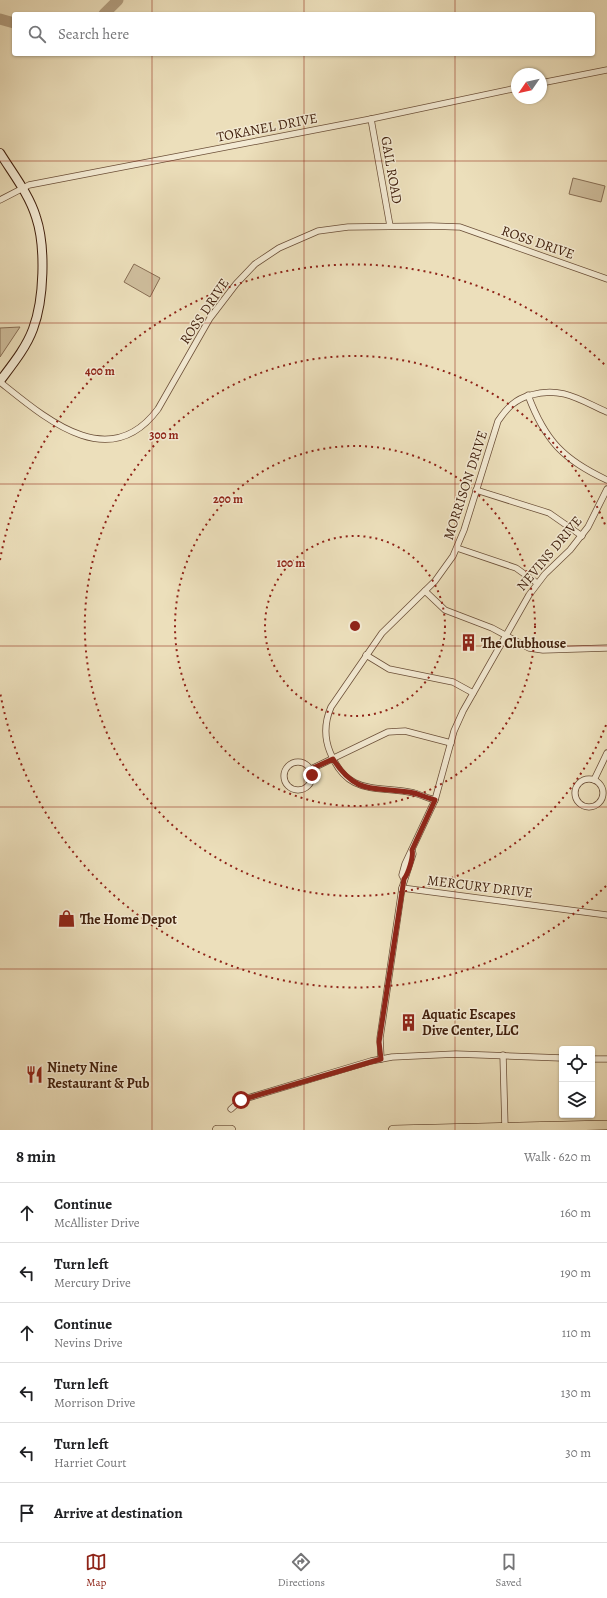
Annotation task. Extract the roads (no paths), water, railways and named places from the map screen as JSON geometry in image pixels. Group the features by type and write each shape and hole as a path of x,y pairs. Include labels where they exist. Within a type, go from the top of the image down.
{"main road":[{"path":"393,1130 505,1129 607,1125"},
{"path":"217,1130 231,1130"}],"street":[{"path":"547,82 607,70"},
{"name":"TOKANEL DRIVE","path":"0,200 22,188 44,182 371,119 511,89"},
{"name":"GAIL ROAD","path":"371,119 390,226"},
{"path":"0,153 32,205 40,230 42,252 39,301 33,329 27,342 0,381"},
{"name":"ROSS DRIVE","path":"0,381 45,417 69,431 96,439 110,440 124,437 137,431 149,421 161,403 210,318 231,290 256,264 279,248 318,231 348,227 460,227 607,279"},
{"name":"MORRISON DRIVE","path":"435,800 414,793 372,789 356,784 344,774 333,759 326,741 328,714 335,700 382,633 425,592 442,573 457,548 498,421 508,407 515,401 528,395 543,391 557,391 607,412"},
{"path":"528,395 535,413 550,439 564,455 578,466 607,480"},
{"name":"NEVINS DRIVE","path":"402,888 404,879 402,875 405,864 435,800 458,721 505,635 537,583 582,536 592,520 607,489"},
{"path":"476,490 544,511 582,536"},
{"path":"457,548 516,568 537,583"},
{"path":"425,592 445,610 505,635 517,643 535,650 607,648"},
{"path":"366,655 389,669 453,682 473,693"},
{"path":"311,769 366,741 388,732 405,730 451,743"},
{"path":"594,780 607,753"},
{"path":"302,762 311,769 312,778 306,787 295,789 286,783 285,771 293,763 302,762"},
{"path":"586,779 594,780 601,786 601,798 596,805 584,806 576,798 576,786 586,779"},
{"path":"381,1059 379,1042 402,888"},
{"name":"MERCURY DRIVE","path":"402,888 607,915"},
{"path":"231,1109 241,1100 381,1059 435,1054 559,1058"},
{"path":"503,1055 505,1129"},
{"path":"595,1059 607,1059"}],"waterway":[{"path":"106,12 118,0"},
{"path":"0,19 12,22"}],"place":[{"name":"The Clubhouse","path":"468,643"},
{"name":"The Home Depot","path":"67,919"},
{"name":"Aquatic Escapes Dive Center, LLC","path":"409,1022"},
{"name":"Ninety Nine Restaurant & Pub","path":"34,1075"}]}
